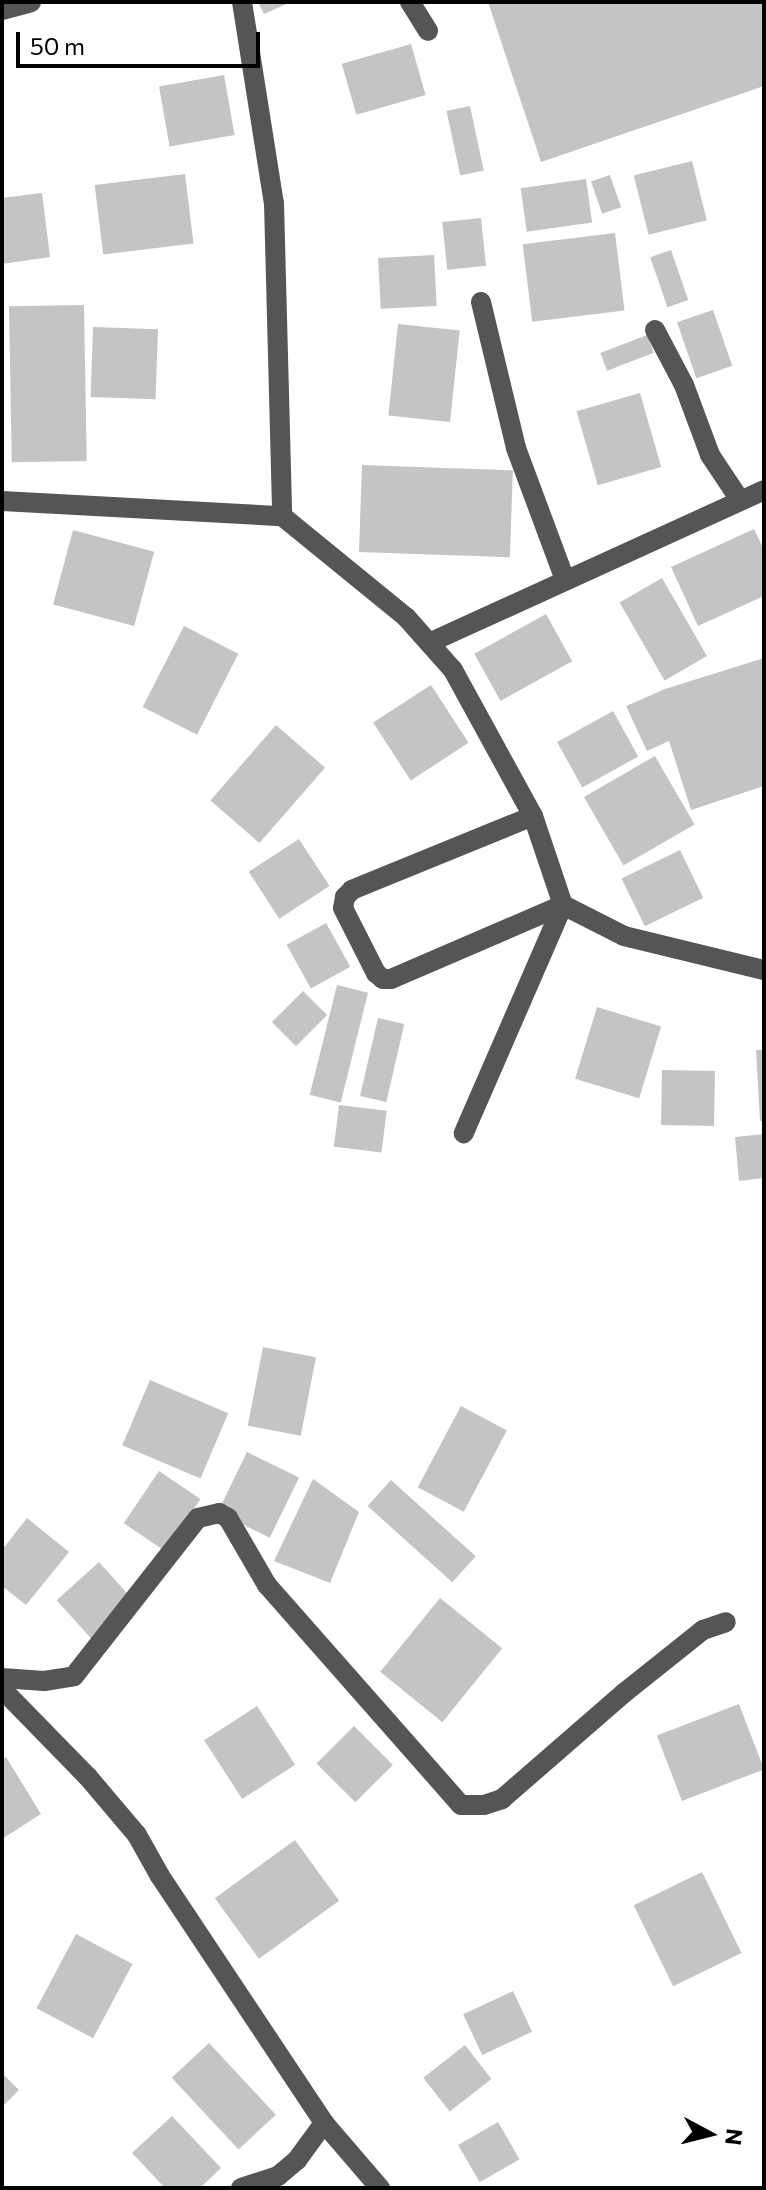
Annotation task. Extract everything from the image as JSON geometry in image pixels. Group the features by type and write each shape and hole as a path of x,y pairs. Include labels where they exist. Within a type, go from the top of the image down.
{"street":[{"path":"2,10 31,2"},
{"path":"242,2 274,203 282,516"},
{"path":"410,2 428,31"},
{"path":"481,302 516,448 565,580"},
{"path":"655,330 684,385 710,455 740,500"},
{"path":"431,642 764,490"},
{"path":"2,501 282,516 431,642 453,670 533,816 563,905 464,1133"},
{"path":"533,816 352,890 345,897 343,908 376,973 383,979 391,979 563,905"},
{"path":"563,905 624,936 764,970"},
{"path":"2,1678 44,1681 74,1676 198,1518 219,1513 228,1518 267,1585 461,1805 484,1805 502,1799 624,1693 703,1630 726,1622"},
{"path":"2,1689 88,1777 137,1835 160,1876 324,2123 380,2188"},
{"path":"241,2188 278,2176 297,2160 324,2123"}],"building":[{"path":"258,2 291,2 264,14"},
{"path":"488,2 764,2 764,86 541,162"},
{"path":"411,44 426,95 356,115 342,64"},
{"path":"224,75 235,135 170,147 159,86"},
{"path":"470,106 484,171 460,176 447,111"},
{"path":"692,161 707,220 649,235 634,176"},
{"path":"185,174 194,243 103,255 95,185"},
{"path":"610,175 621,207 602,214 591,182"},
{"path":"586,179 592,223 527,232 521,188"},
{"path":"42,193 50,257 2,264 2,198"},
{"path":"481,218 486,266 447,270 442,222"},
{"path":"615,233 625,310 532,322 523,244"},
{"path":"671,250 688,300 667,307 650,257"},
{"path":"434,255 437,306 381,309 378,258"},
{"path":"84,305 87,461 12,462 9,306"},
{"path":"713,310 732,366 696,378 677,322"},
{"path":"398,324 460,330 450,422 388,415"},
{"path":"93,327 158,329 156,399 91,397"},
{"path":"647,335 654,353 607,371 600,353"},
{"path":"640,393 661,467 598,485 577,411"},
{"path":"362,465 513,470 510,557 359,552"},
{"path":"754,529 764,550 764,596 698,626 671,567"},
{"path":"73,530 154,552 134,626 53,604"},
{"path":"662,578 707,656 665,680 620,602"},
{"path":"546,614 572,661 500,701 474,654"},
{"path":"184,626 238,654 197,735 143,707"},
{"path":"764,658 764,786 691,810 669,741 647,751 626,706 665,689"},
{"path":"431,685 469,743 411,780 373,723"},
{"path":"613,711 638,756 582,788 557,742"},
{"path":"276,725 325,768 259,843 210,800"},
{"path":"655,756 694,824 623,865 584,797"},
{"path":"299,839 329,886 279,919 249,872"},
{"path":"680,850 703,898 645,926 622,878"},
{"path":"326,923 350,967 311,989 287,945"},
{"path":"337,985 368,993 341,1102 310,1095"},
{"path":"303,991 327,1015 296,1046 272,1022"},
{"path":"597,1007 661,1027 639,1098 575,1079"},
{"path":"378,1018 404,1024 386,1102 360,1096"},
{"path":"756,1050 764,1050 764,1121 760,1121"},
{"path":"662,1070 715,1071 714,1126 661,1125"},
{"path":"339,1105 387,1111 382,1153 334,1147"},
{"path":"764,1134 764,1178 739,1181 735,1137"},
{"path":"263,1347 316,1357 301,1436 248,1426"},
{"path":"150,1380 228,1413 201,1479 122,1445"},
{"path":"461,1406 507,1430 464,1512 418,1487"},
{"path":"247,1452 299,1477 270,1538 218,1512"},
{"path":"159,1471 200,1499 165,1551 124,1523"},
{"path":"313,1479 359,1512 330,1583 274,1561"},
{"path":"391,1480 476,1556 452,1582 368,1506"},
{"path":"27,1518 69,1552 26,1605 2,1586 2,1550"},
{"path":"99,1562 135,1602 93,1640 57,1600"},
{"path":"440,1598 502,1648 442,1722 380,1672"},
{"path":"739,1704 764,1769 682,1801 657,1736"},
{"path":"257,1706 295,1765 242,1799 204,1740"},
{"path":"354,1726 393,1765 355,1802 317,1763"},
{"path":"6,1757 41,1814 2,1839 2,1759"},
{"path":"295,1840 339,1901 259,1959 215,1898"},
{"path":"702,1872 741,1953 673,1986 634,1905"},
{"path":"76,1934 133,1964 93,2038 37,2008"},
{"path":"513,1991 532,2032 482,2055 463,2014"},
{"path":"209,2043 276,2115 239,2149 172,2078"},
{"path":"465,2045 491,2079 450,2112 423,2078"},
{"path":"2,2073 19,2090 2,2107"},
{"path":"172,2116 221,2168 200,2188 165,2188 132,2153"},
{"path":"498,2122 519,2159 480,2182 458,2145"}]}
